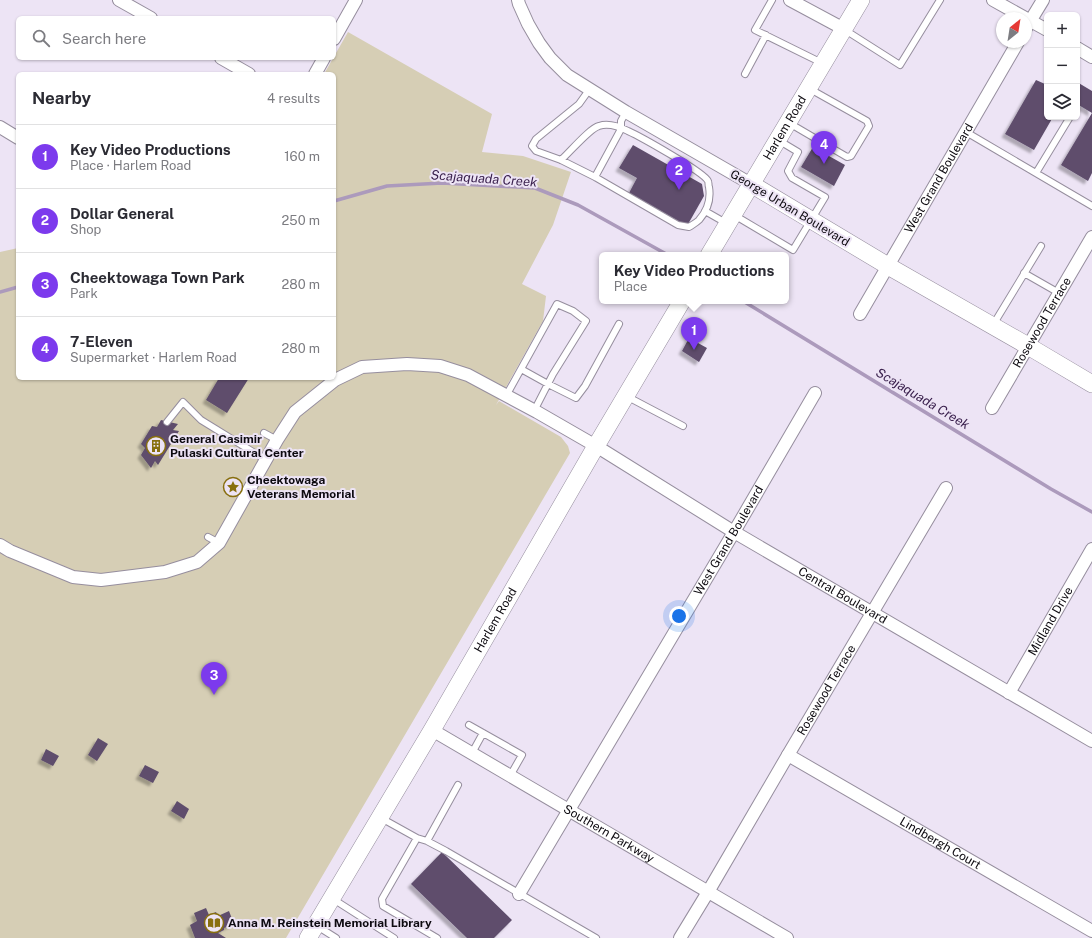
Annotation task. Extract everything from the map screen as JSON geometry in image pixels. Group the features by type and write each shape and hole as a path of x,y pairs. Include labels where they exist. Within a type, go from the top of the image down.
{"main road":[{"name":"Harlem Road","path":"711,252 861,0"},
{"name":"George Urban Boulevard","path":"751,184 888,266 1092,384"},
{"name":"Harlem Road","path":"312,932 432,730 596,446 680,304"}],"street":[{"path":"119,0 147,16"},
{"path":"336,36 356,0"},
{"name":"George Urban Boulevard","path":"518,0 528,24 539,43 550,58 567,75 626,112 751,184"},
{"path":"790,0 844,29"},
{"path":"993,0 1010,12"},
{"path":"1032,18 1043,0"},
{"path":"1032,25 1044,29"},
{"name":"West Grand Boulevard","path":"860,314 1015,48"},
{"path":"1080,50 1092,57"},
{"path":"224,60 246,72"},
{"path":"315,72 323,60"},
{"path":"0,127 16,137"},
{"name":"Rosewood Terrace","path":"992,408 1092,237"},
{"name":"Central Boulevard","path":"336,378 362,367 407,364 440,366 468,375 596,446 734,532 1092,741"},
{"name":"Central Boulevard","path":"6,551 72,580 165,572 197,562 219,543 277,440 295,412 333,380"},
{"name":"West Grand Boulevard","path":"519,894 815,393"},
{"name":"Rosewood Terrace","path":"680,938 946,488"},
{"name":"Midland Drive","path":"1008,693 1092,549"},
{"name":"Southern Parkway","path":"432,730 787,938"},
{"name":"Lindbergh Court","path":"788,755 1092,931"}],"lane":[{"path":"772,0 755,30 823,64"},
{"path":"844,29 900,65 940,0"},
{"path":"745,74 766,35"},
{"path":"788,122 847,157 851,156 869,126 867,121 809,88"},
{"path":"561,160 588,133 597,126 606,124 628,131 697,171 708,180 710,193 708,206 698,221 689,227 678,225 594,177 561,160 536,151 532,146 536,139 579,104 589,90"},
{"path":"594,177 620,129 621,121 626,112"},
{"path":"1036,173 1068,120"},
{"path":"966,132 1092,206"},
{"path":"705,211 730,219 793,250 825,197 792,178 788,171 798,152 777,140"},
{"path":"993,326 1041,246"},
{"path":"1024,273 1059,293"},
{"path":"506,396 557,304 573,311 586,321 548,384 534,411"},
{"path":"521,370 576,398 585,386 619,324"},
{"path":"626,396 683,426"},
{"path":"167,422 183,402 201,420 266,460"},
{"path":"264,433 277,440"},
{"path":"208,536 219,543"},
{"path":"469,725 522,756 510,776"},
{"path":"472,753 483,733"},
{"path":"427,841 458,785"},
{"path":"380,817 416,838 427,841 446,851 596,938"},
{"path":"416,838 382,899 383,906 437,938"},
{"path":"331,898 394,938"},
{"path":"312,932 336,938"}],"shaded area":[{"path":"348,32 492,114 482,152 523,156 571,172 553,225 522,284 546,296 543,321 496,405 499,401 561,437 568,446 570,453 286,938 0,938 0,252 16,248 16,380 336,380 336,72 325,72 332,60 336,60 336,53"}],"building":[{"path":"1036,80 1044,84 1044,120 1051,120 1034,150 1005,134"},
{"path":"1080,84 1092,91 1092,113 1080,106"},
{"path":"1092,113 1092,173 1088,181 1061,165"},
{"path":"633,145 702,184 704,196 687,226 629,193 637,178 619,168"},
{"path":"813,147 845,165 834,186 801,167"},
{"path":"689,338 707,348 699,362 682,351"},
{"path":"218,380 248,380 227,413 206,400"},
{"name":"General Casimir Pulaski Cultural Center","path":"161,420 178,424 173,430 179,431 158,465 155,461 151,468 141,455 145,448 141,444 152,426 157,427"},
{"path":"98,738 108,744 97,761 88,755"},
{"path":"46,749 59,756 53,766 41,760"},
{"path":"145,765 159,772 153,783 139,776"},
{"path":"177,801 189,809 184,819 171,811"},
{"path":"442,852 512,920 494,938 467,938 411,884"},
{"name":"Anna M. Reinstein Memorial Library","path":"206,908 209,915 216,912 218,916 229,911 234,924 224,928 224,930 218,933 226,938 195,938 190,925 197,921 194,913"}],"waterway":[{"name":"Scajaquada Creek","path":"336,200 387,186 442,183 535,188 578,205 663,252"},
{"name":"Scajaquada Creek","path":"0,292 16,288"},
{"name":"Scajaquada Creek","path":"748,304 1051,489 1092,512"}],"place":[{"name":"7-Eleven","path":"824,164"},
{"name":"Dollar General","path":"679,190"},
{"name":"Key Video Productions","path":"694,350"},
{"name":"General Casimir Pulaski Cultural Center","path":"156,446"},
{"name":"Cheektowaga Veterans Memorial","path":"233,487"},
{"name":"Cheektowaga Town Park","path":"214,695"},
{"name":"Anna M. Reinstein Memorial Library","path":"214,923"}]}
